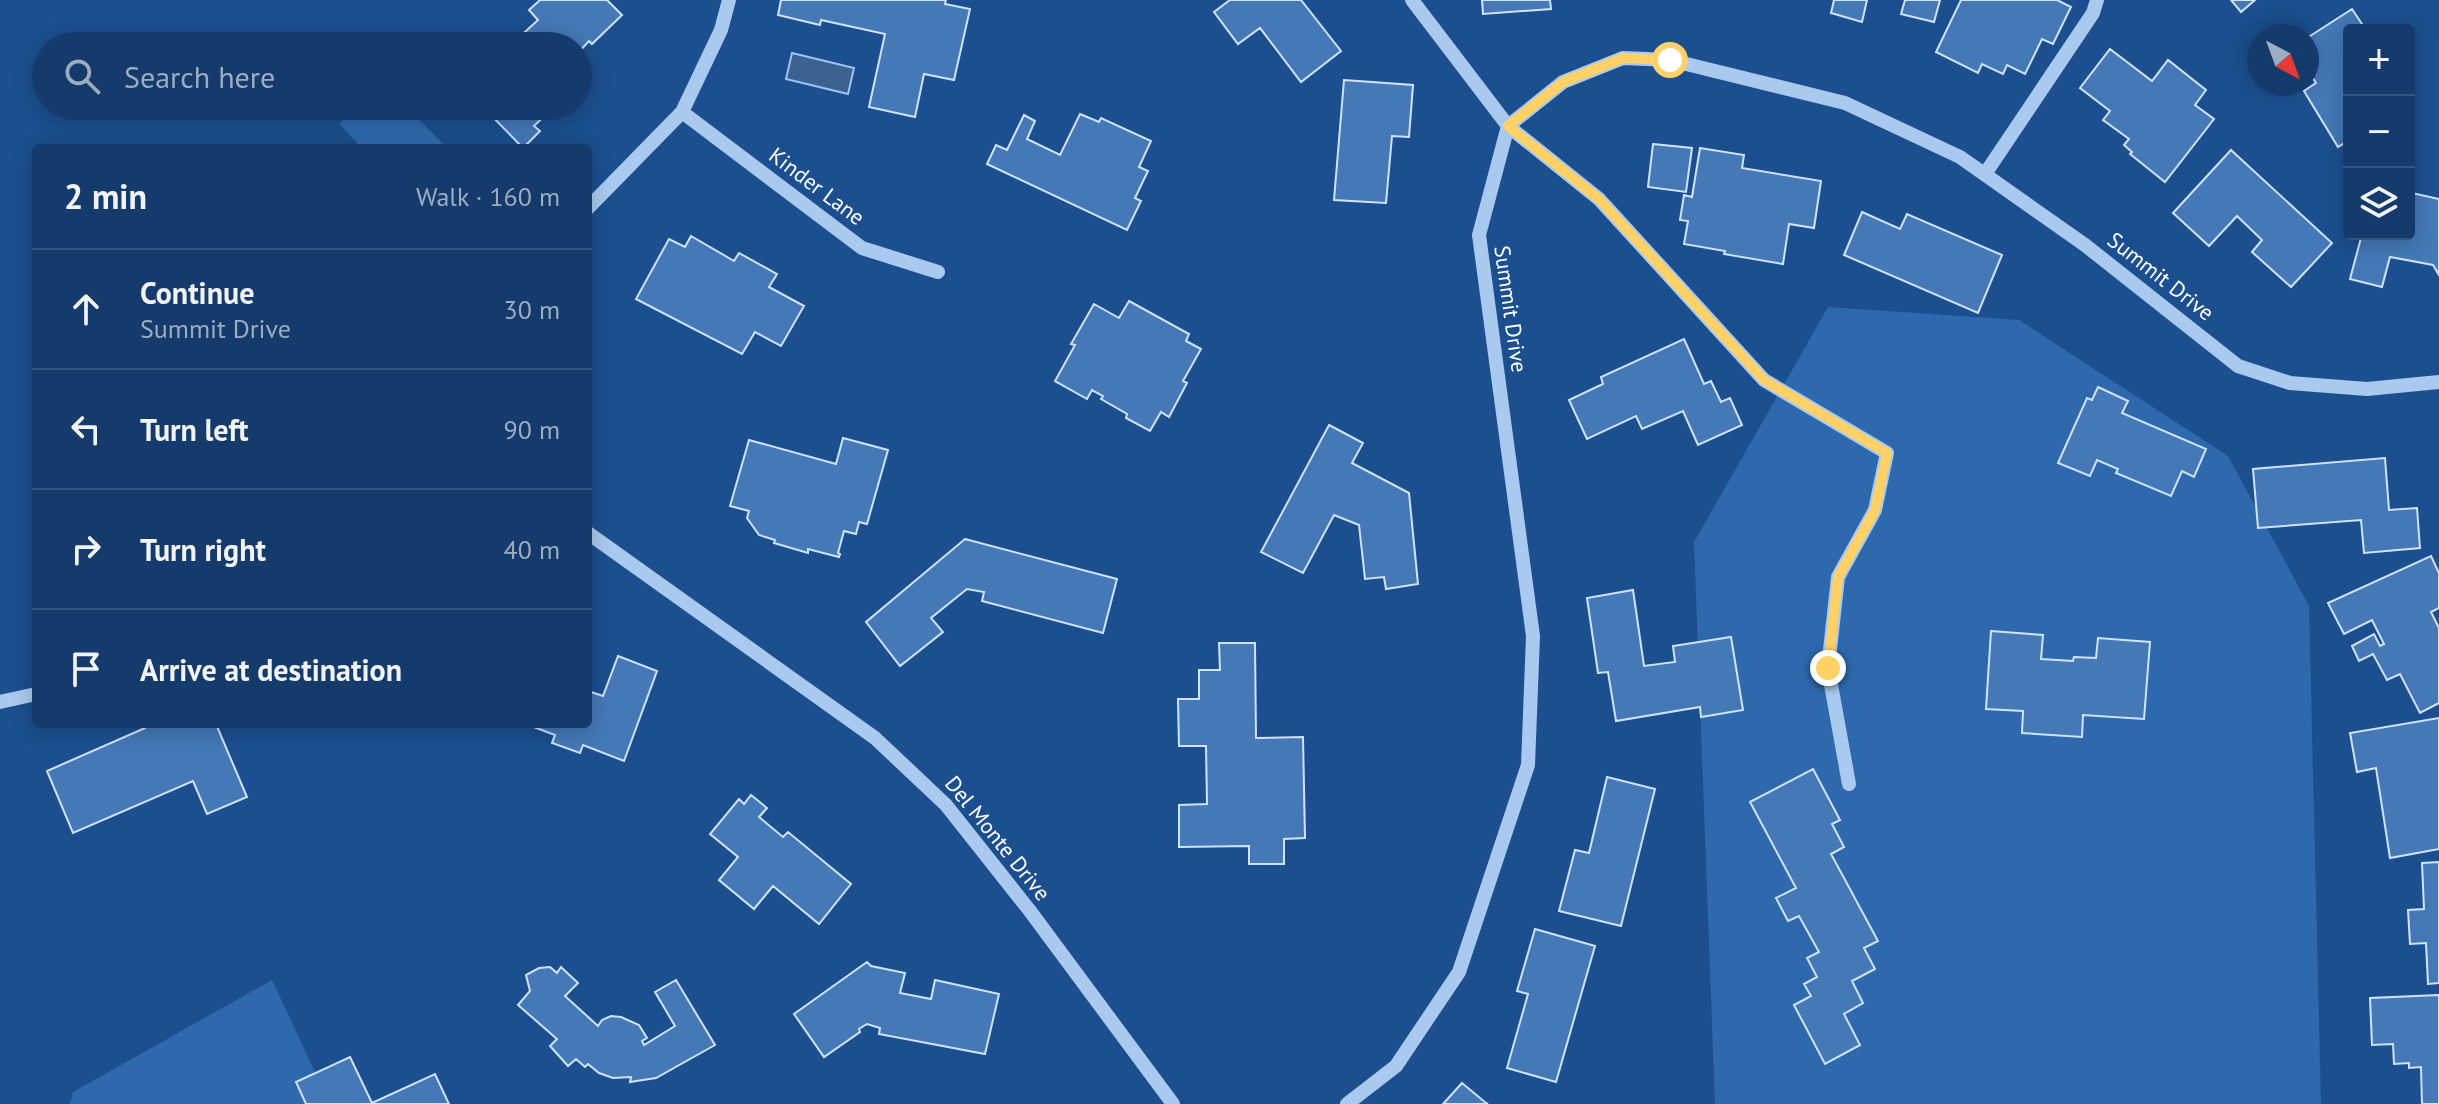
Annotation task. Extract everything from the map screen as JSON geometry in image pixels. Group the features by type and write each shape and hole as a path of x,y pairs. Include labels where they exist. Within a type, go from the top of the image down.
{"street":[{"path":"592,204 682,112 721,30 729,0"},
{"path":"1412,0 1508,126 1599,199 1764,380 1887,453 1875,510 1838,577 1828,668 1849,784"},
{"path":"1985,174 2093,13 2097,0"},
{"name":"Summit Drive","path":"1347,1104 1396,1066 1459,972 1528,765 1533,636 1479,235 1508,126 1563,82 1623,58 1670,60 1845,103 1960,157 2085,245 2238,366 2290,383 2367,389 2439,383"},
{"name":"Kinder Lane","path":"682,112 862,248 938,272"},
{"name":"Del Monte Drive","path":"592,536 875,738 946,805 1030,911 1173,1104"},
{"path":"0,702 32,695"}],"shaded area":[{"path":"792,53 854,68 848,94 786,79"},
{"path":"343,120 420,120 443,144 358,144 339,124"},
{"path":"1828,307 2019,320 2228,456 2309,606 2321,1104 1715,1104 1694,542"},
{"path":"272,980 330,1104 70,1104 73,1092"}],"building":[{"path":"540,0 607,0 622,15 592,44 592,32 525,32 538,20 529,10"},
{"path":"781,0 946,0 945,4 970,9 954,80 924,74 915,117 869,107 885,34 821,20 820,25 778,15"},
{"path":"1230,0 1301,0 1341,51 1301,82 1260,28 1238,44 1214,12"},
{"path":"1482,0 1550,0 1551,9 1483,14"},
{"path":"1834,0 1867,0 1862,22 1831,13"},
{"path":"1905,0 1940,0 1934,22 1901,14"},
{"path":"1961,0 2057,0 2071,7 2053,44 2042,39 2025,74 2007,65 2003,74 1982,64 1978,73 1936,52"},
{"path":"2231,0 2255,0 2241,12"},
{"path":"2352,9 2362,24 2343,24 2343,144 2338,147 2307,96 2319,96 2319,30"},
{"path":"2110,49 2152,81 2168,60 2206,90 2195,105 2214,119 2165,182 2130,154 2132,152 2124,145 2129,139 2103,120 2110,111 2080,88"},
{"path":"1344,80 1413,85 1409,137 1392,136 1386,203 1334,200"},
{"path":"1080,114 1099,122 1101,118 1151,141 1139,167 1148,171 1135,198 1141,201 1127,230 987,164 996,145 1007,150 1024,115 1035,121 1027,139 1060,155"},
{"path":"496,120 540,120 534,126 540,131 527,144 519,144"},
{"path":"1653,144 1692,148 1686,192 1648,187"},
{"path":"1700,148 1744,155 1742,168 1821,181 1814,228 1789,224 1783,264 1684,244 1688,221 1680,220 1684,195 1692,197"},
{"path":"2231,150 2332,243 2291,287 2252,252 2262,240 2237,216 2209,246 2173,213"},
{"path":"2415,194 2439,199 2439,275 2433,265 2390,257 2382,287 2350,279 2360,240 2415,240"},
{"path":"1862,212 1900,229 1907,214 2002,255 1978,313 1844,255"},
{"path":"691,236 734,261 739,253 777,274 769,287 804,306 781,346 755,332 742,354 636,299 669,239 685,247"},
{"path":"1129,301 1189,334 1186,341 1201,349 1183,381 1187,383 1169,417 1161,412 1150,431 1126,418 1127,414 1092,390 1087,399 1055,381 1075,345 1071,344 1094,304 1119,318"},
{"path":"1684,339 1704,384 1711,381 1721,402 1730,398 1742,425 1698,445 1683,411 1642,429 1636,416 1587,439 1569,400 1603,384 1601,377"},
{"path":"2098,387 2128,401 2122,413 2206,449 2194,477 2182,471 2171,496 2116,473 2118,469 2097,460 2090,476 2058,463 2087,398 2092,400"},
{"path":"1329,425 1363,443 1352,463 1409,493 1418,584 1386,589 1384,577 1365,579 1359,525 1334,515 1303,573 1261,552"},
{"path":"843,438 888,450 867,524 859,522 856,534 844,531 839,557 808,549 808,553 774,543 775,540 759,535 747,518 749,511 730,506 749,440 836,464"},
{"path":"2385,458 2389,510 2417,508 2420,548 2364,553 2361,520 2258,528 2253,469"},
{"path":"965,539 1117,579 1103,633 982,601 984,592 967,589 931,618 943,632 900,666 866,622"},
{"path":"2431,556 2439,573 2439,608 2431,612 2439,628 2439,703 2420,713 2400,674 2387,680 2373,654 2359,661 2352,646 2374,634 2380,646 2384,644 2372,620 2344,634 2328,603"},
{"path":"1633,590 1644,666 1675,662 1673,646 1731,637 1743,710 1701,717 1700,707 1616,721 1608,672 1598,673 1587,598"},
{"path":"1991,631 2043,635 2041,659 2073,661 2074,657 2096,658 2098,638 2150,642 2144,719 2083,715 2082,737 2022,733 2023,711 1986,709"},
{"path":"1219,643 1255,643 1256,738 1303,737 1305,838 1284,839 1284,864 1249,864 1249,846 1179,847 1179,805 1207,804 1206,746 1179,746 1178,699 1199,699 1199,670 1220,670"},
{"path":"618,656 657,671 624,761 583,745 580,753 552,743 555,735 537,728 592,728 592,692 603,696"},
{"path":"2439,718 2439,849 2390,858 2376,768 2357,772 2350,733"},
{"path":"145,728 218,728 247,797 207,814 193,781 73,833 47,771"},
{"path":"1813,769 1840,820 1832,824 1844,847 1831,854 1878,941 1864,948 1875,969 1852,981 1863,1003 1844,1014 1860,1045 1825,1064 1794,1005 1811,996 1804,984 1817,977 1807,958 1819,952 1799,916 1788,921 1776,898 1796,888 1750,802"},
{"path":"1607,777 1655,789 1621,926 1559,911 1575,850 1589,853"},
{"path":"751,795 767,808 759,817 783,837 788,832 851,884 819,924 773,886 754,909 719,880 738,857 710,834 739,799 744,804"},
{"path":"2439,862 2439,983 2428,984 2426,943 2410,944 2408,910 2424,909 2422,863"},
{"path":"1535,929 1595,946 1556,1082 1507,1068 1528,994 1517,991"},
{"path":"867,962 871,966 905,973 900,993 931,999 935,980 999,994 985,1054 879,1034 880,1028 867,1024 824,1057 794,1014"},
{"path":"550,967 557,973 561,967 578,983 565,996 598,1026 611,1016 621,1017 639,1025 647,1038 642,1041 644,1045 675,1026 655,992 676,980 715,1045 656,1078 630,1082 631,1077 613,1078 599,1073 588,1064 585,1067 576,1059 568,1066 550,1046 557,1039 518,1005 530,991 526,975 539,968"},
{"path":"2439,995 2439,1104 2422,1104 2421,1067 2409,1068 2409,1063 2394,1064 2393,1044 2372,1045 2370,998"},
{"path":"350,1057 372,1103 435,1074 449,1104 306,1104 296,1082"},
{"path":"1462,1083 1486,1103 1488,1104 1443,1104"}],"route":[{"path":"1670,60 1623,58 1563,82 1508,126 1599,199 1764,380 1887,453 1875,510 1838,577 1828,668"}]}
